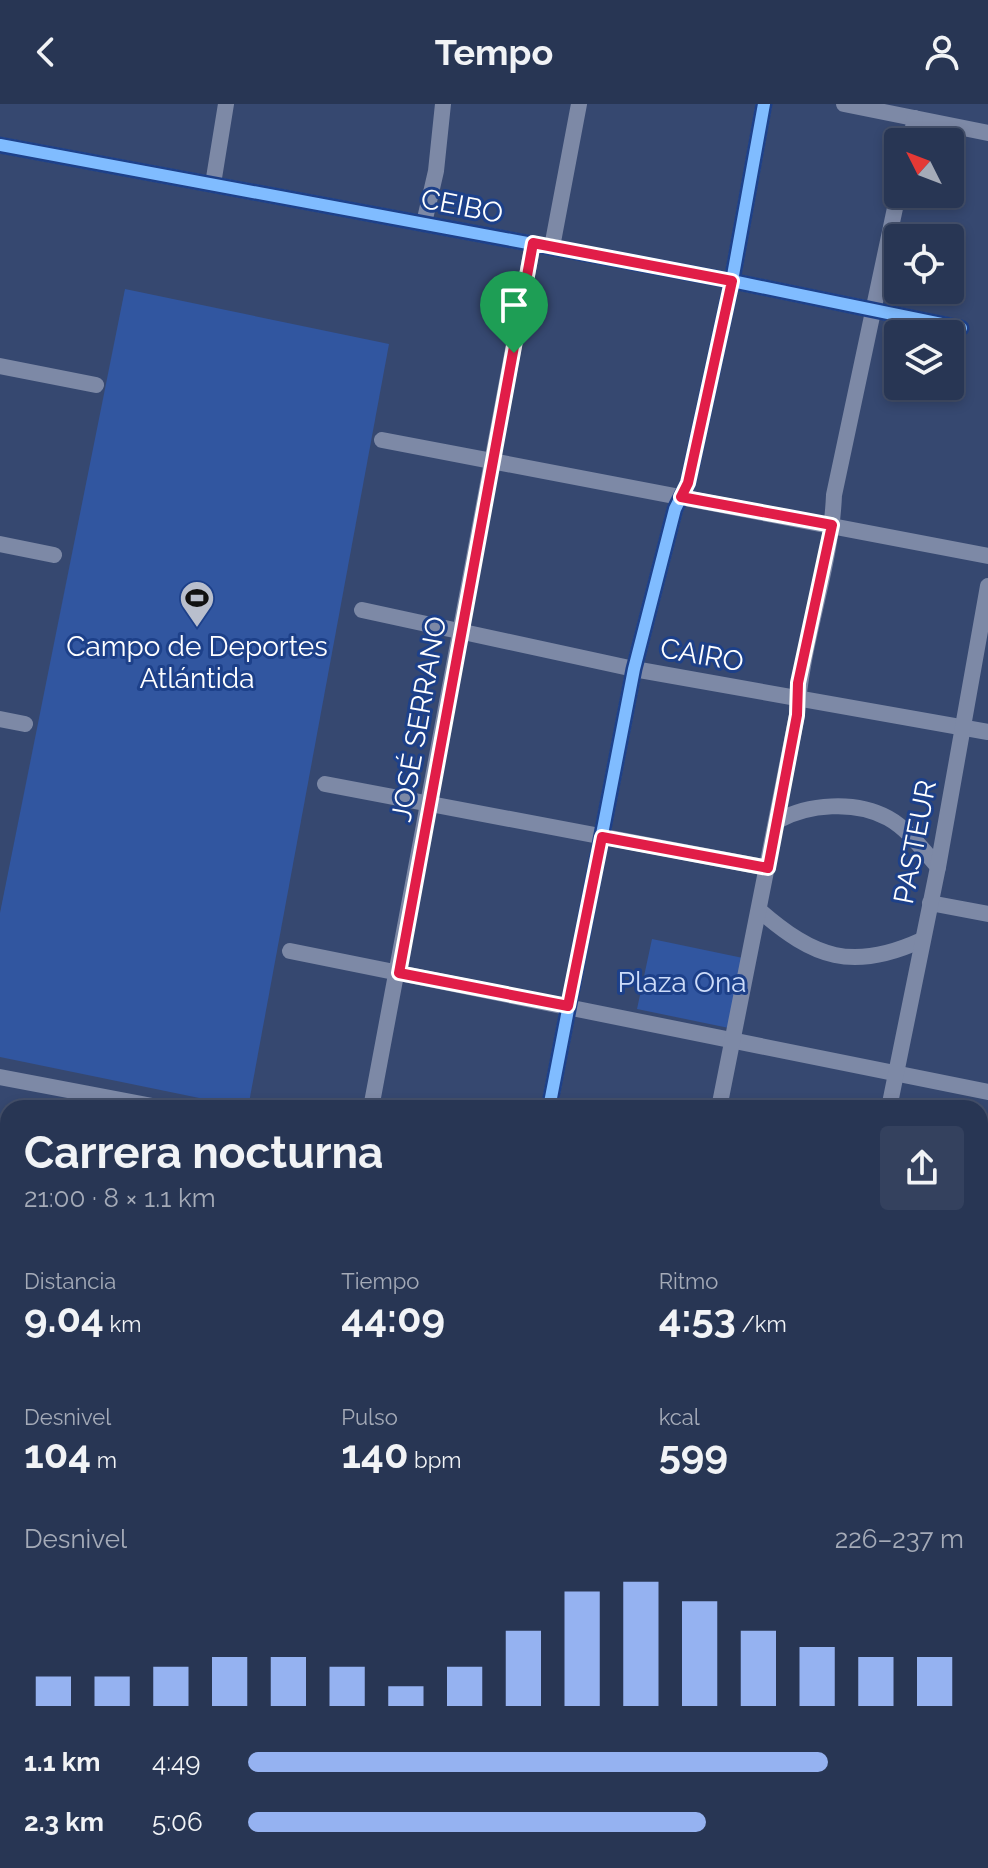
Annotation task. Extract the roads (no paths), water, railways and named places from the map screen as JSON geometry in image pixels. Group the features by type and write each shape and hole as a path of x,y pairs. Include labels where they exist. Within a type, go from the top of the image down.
{"street":[{"path":"213,184 226,104"},
{"path":"424,223 436,171 443,104"},
{"path":"552,247 579,104"},
{"path":"550,1100 634,669 675,509 688,483 732,281 764,104"},
{"path":"844,104 988,133"},
{"path":"918,128 935,104"},
{"name":"CEIBO","path":"0,145 533,243 922,320"},
{"path":"721,1100 777,821 832,525 834,495 895,208"},
{"name":"JOSÉ SERRANO","path":"373,1100 399,973 533,243"},
{"path":"0,366 96,385"},
{"path":"382,440 988,556"},
{"path":"0,544 54,555"},
{"name":"PASTEUR","path":"891,1100 938,867 988,586"},
{"name":"CAIRO","path":"362,610 634,669 988,732"},
{"path":"0,719 25,724"},
{"path":"325,784 768,868"},
{"path":"777,821 798,810 817,807 839,807 885,816 907,833 938,867"},
{"path":"930,903 988,914"},
{"path":"759,910 806,948 830,955 875,956 922,940"},
{"path":"290,951 988,1092"},
{"path":"0,1077 83,1100"}],"place":[{"name":"Campo de Deportes Atlántida","path":"197,629"}],"park label":[{"name":"Plaza Ona","path":"682,982"}]}
